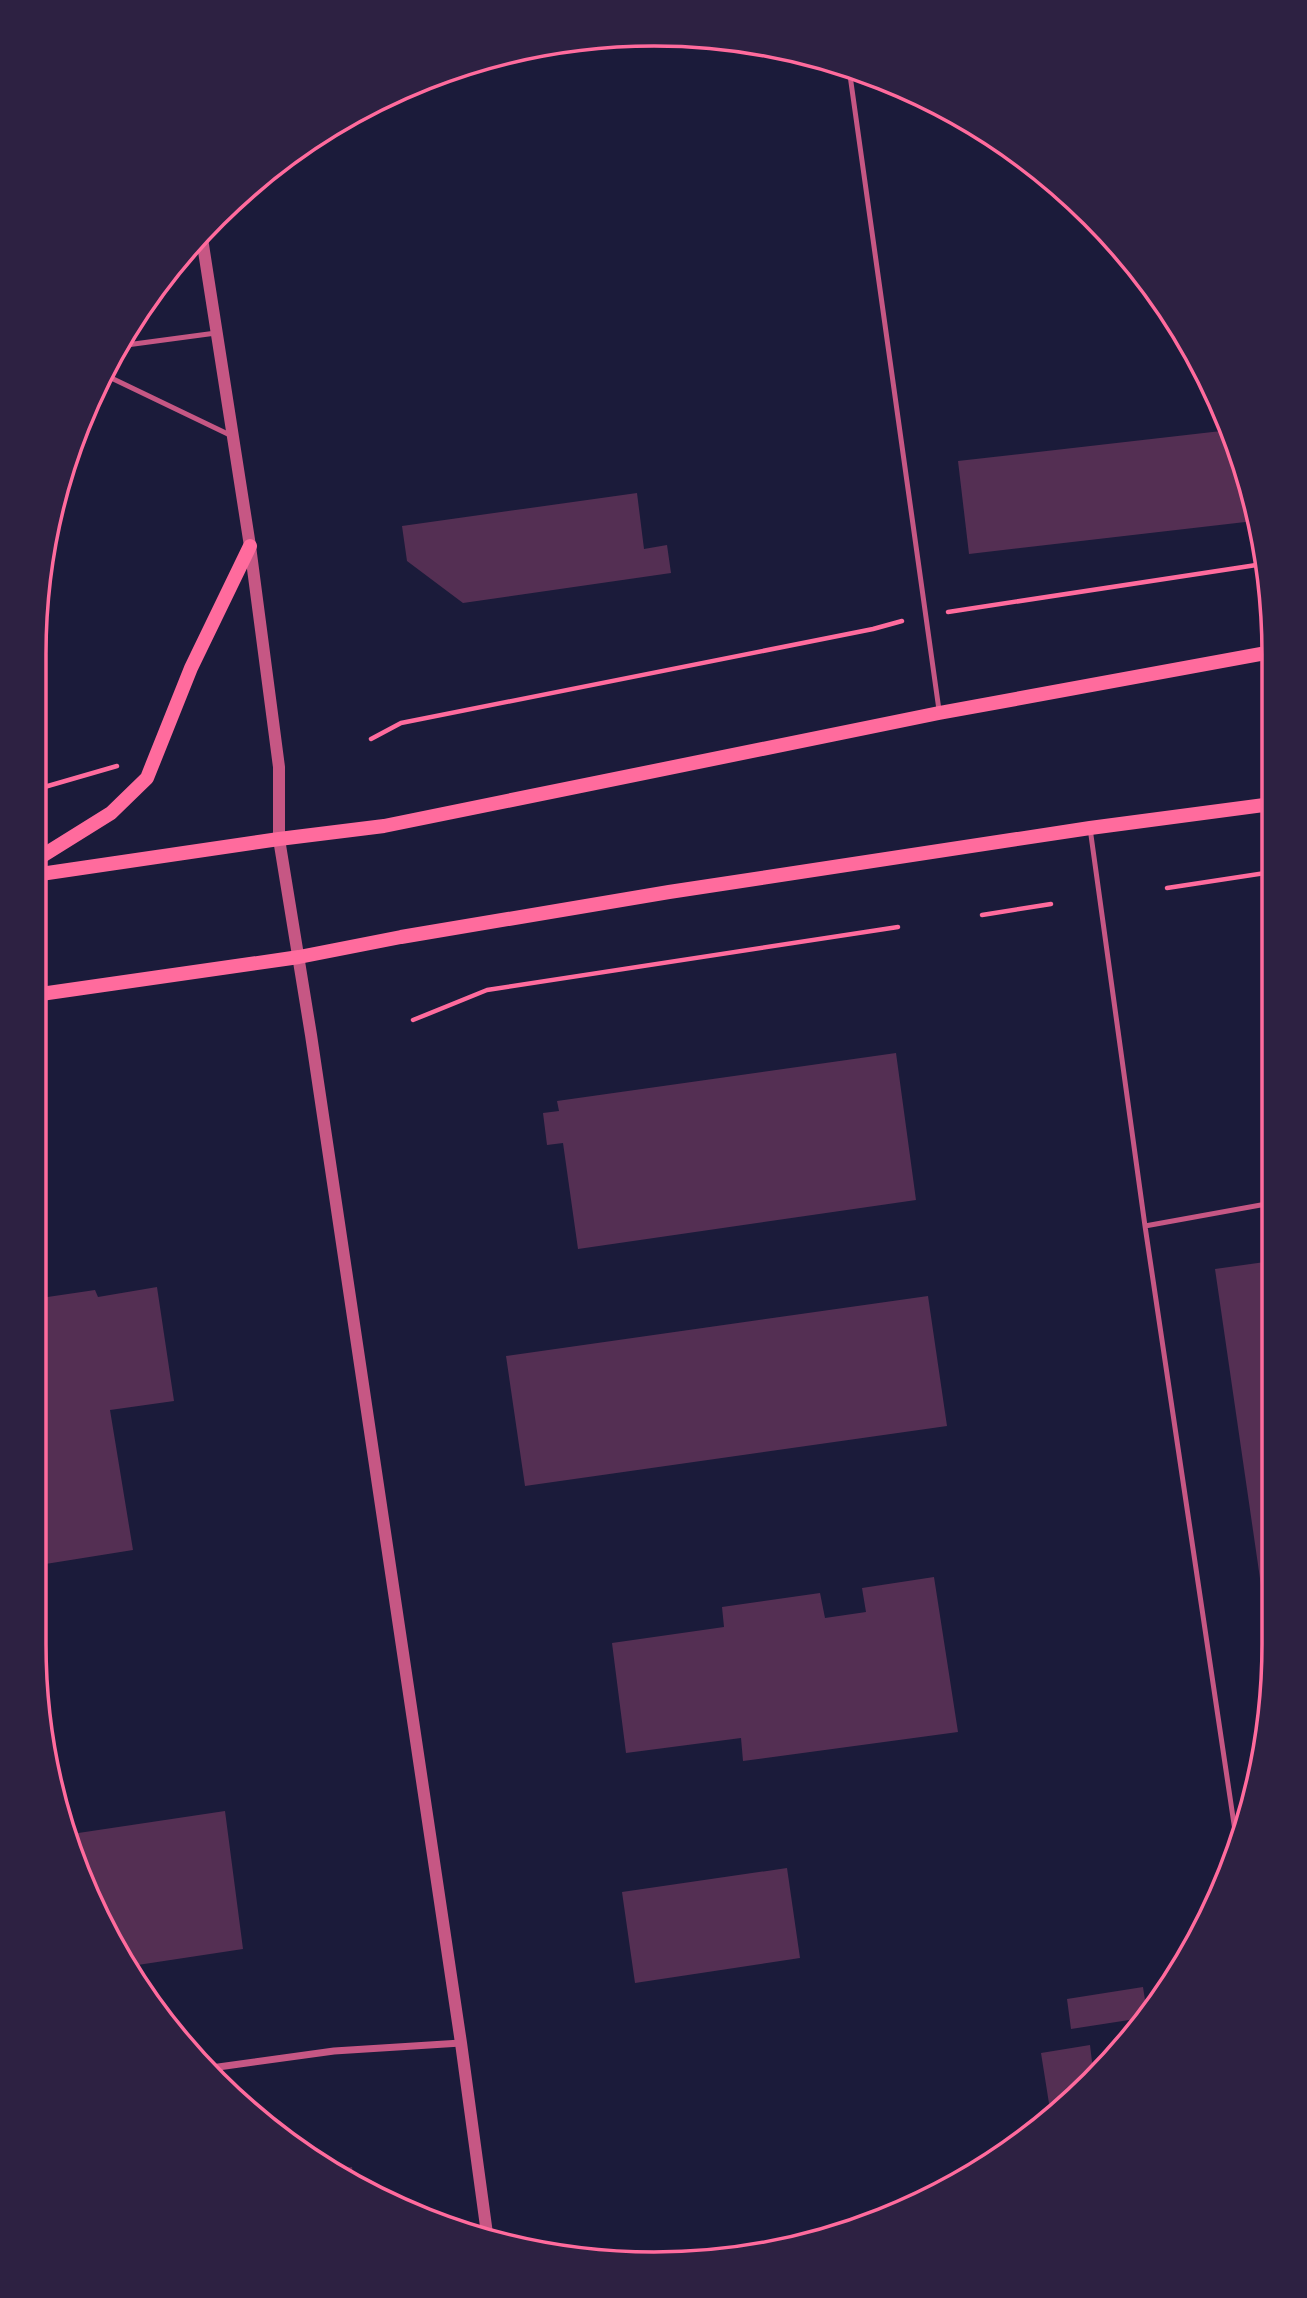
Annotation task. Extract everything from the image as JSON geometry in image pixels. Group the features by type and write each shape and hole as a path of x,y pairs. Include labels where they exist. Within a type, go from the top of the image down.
{"main road":[{"path":"46,854 111,813 147,778 191,667 250,545"},
{"path":"46,873 384,825 939,713 1262,654"},
{"path":"46,993 299,957 668,892 1090,828 1262,805"}],"street":[{"path":"203,246 250,545 279,767 279,839 299,957 486,2229"},
{"path":"217,2067 334,2051 461,2043"}],"lane":[{"path":"850,79 939,713"},
{"path":"130,345 216,334"},
{"path":"112,378 233,436"},
{"path":"1090,828 1145,1226 1234,1824"},
{"path":"1145,1226 1262,1205"}],"path":[{"path":"371,739 401,723 873,629 926,615 1255,565"},
{"path":"46,786 118,765"},
{"path":"1167,888 1262,874"},
{"path":"982,915 1051,904"},
{"path":"413,1020 486,990 898,927"}],"building":[{"path":"1219,431 1247,522 969,554 958,461"},
{"path":"637,493 644,549 667,545 671,573 463,603 407,561 402,526"},
{"path":"896,1053 916,1200 578,1249 563,1143 547,1145 543,1113 559,1111 557,1101"},
{"path":"1262,1262 1262,1592 1215,1269"},
{"path":"157,1287 174,1401 110,1410 133,1550 46,1564 46,1297 95,1290 98,1297"},
{"path":"928,1296 947,1426 525,1486 506,1356"},
{"path":"934,1577 958,1732 743,1761 741,1738 626,1753 612,1643 724,1627 722,1607 820,1593 825,1618 866,1612 862,1588"},
{"path":"225,1811 243,1949 138,1965 108,1913 76,1833"},
{"path":"787,1868 800,1958 635,1983 622,1892"},
{"path":"1143,1987 1145,2002 1132,2020 1071,2029 1067,1999"},
{"path":"1090,2045 1092,2064 1049,2106 1041,2053"}]}
